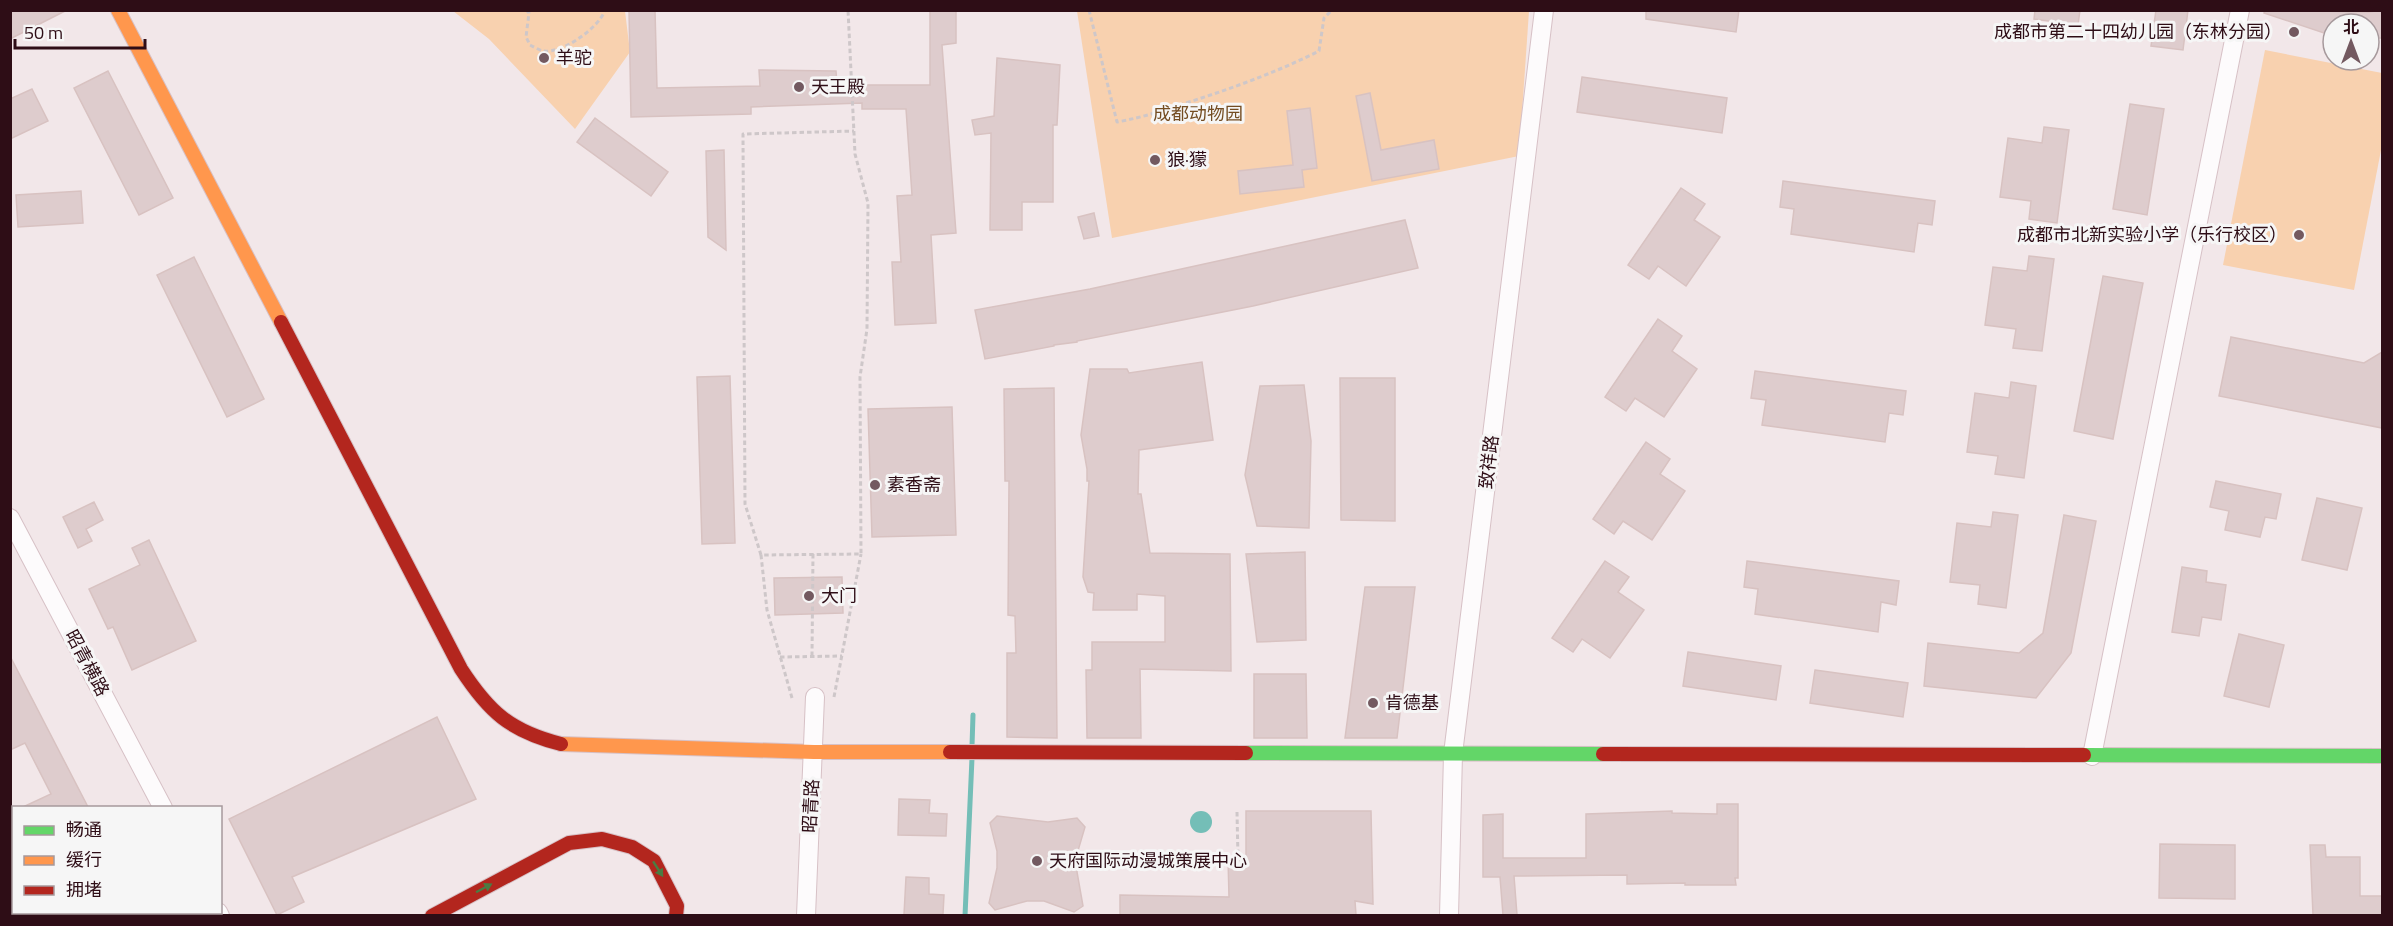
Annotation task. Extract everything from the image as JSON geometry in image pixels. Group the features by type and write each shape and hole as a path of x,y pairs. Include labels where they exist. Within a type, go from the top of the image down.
{"main road":[{"path":"118,10 461,669 480,700 503,722 533,737 566,745 991,754 2382,756"},
{"path":"432,915 569,843 602,839 632,847 654,861 677,906 676,915"}],"street":[{"name":"致祥路","path":"1449,915 1453,754 1544,10"},
{"path":"2092,756 2240,10"},
{"name":"昭青横路","path":"10,518 162,806"},
{"name":"昭青路","path":"806,915 815,697"}],"path":[{"path":"526,10 529,13 526,37 530,45 544,51 558,49 587,33 605,10"},
{"path":"834,697 861,554 860,377 867,329 868,203 855,154 849,10"},
{"path":"1089,10 1117,122 1152,116 1217,94 1281,70 1319,51 1324,18 1332,10"},
{"path":"792,698 767,610 761,555 745,504 743,134 854,131"},
{"path":"812,656 813,554"},
{"path":"761,555 861,554"},
{"path":"780,657 842,656"},
{"path":"1237,812 1238,858"}],"green space":[{"path":"453,11 625,11 630,52 575,129 489,39"},
{"name":"成都动物园","path":"1077,11 1529,11 1519,156 1112,238"},
{"path":"2265,50 2321,61 2321,72 2382,73 2382,145 2354,290 2223,265"}],"water":[{"path":"1197,811 1205,811 1212,818 1212,826 1205,833 1197,833 1190,826 1190,818"}],"building":[{"path":"10,10 67,10 10,39"},
{"path":"629,10 655,10 657,88 760,86 759,70 836,71 837,85 930,85 930,10 956,10 956,43 942,45 956,233 931,235 936,323 895,325 892,262 901,262 897,196 912,195 906,109 862,109 862,103 751,107 751,114 631,117"},
{"path":"1646,10 1739,10 1736,32 1646,19"},
{"path":"2035,10 2080,10 2078,25 2034,19"},
{"path":"2156,10 2188,10 2183,50 2151,46"},
{"path":"2265,10 2369,12 2321,12 2321,32 2264,13"},
{"path":"2382,10 2382,38 2381,12 2369,12"},
{"path":"997,58 1060,65 1057,125 1053,125 1053,202 1022,202 1022,230 990,230 991,133 975,135 972,120 994,116"},
{"path":"108,71 173,198 139,215 74,88"},
{"path":"1582,77 1727,98 1722,133 1577,112"},
{"path":"32,89 48,121 10,139 10,99"},
{"path":"1370,93 1381,150 1434,140 1439,169 1372,181 1356,96"},
{"path":"2130,104 2164,109 2147,215 2113,209"},
{"path":"1310,108 1317,168 1302,170 1304,187 1240,194 1238,171 1293,165 1287,111"},
{"path":"595,118 668,172 651,196 577,142"},
{"path":"2044,127 2069,130 2057,223 2029,219 2031,201 2000,197 2008,138 2042,143"},
{"path":"724,150 726,250 708,237 706,151"},
{"path":"1783,181 1935,201 1932,225 1918,223 1914,252 1791,234 1794,209 1780,207"},
{"path":"1681,188 1705,204 1694,220 1720,237 1686,286 1658,266 1649,279 1628,265"},
{"path":"81,191 83,223 18,227 16,195"},
{"path":"1094,213 1099,236 1084,239 1078,217"},
{"path":"1405,220 1418,268 1253,306 985,359 975,310 1090,289"},
{"path":"2029,256 2054,259 2042,351 2013,348 2016,329 1985,325 1993,267 2027,271"},
{"path":"194,257 264,399 227,417 157,275"},
{"path":"2103,276 2143,283 2113,439 2074,431"},
{"path":"1658,319 1682,336 1672,351 1697,369 1664,417 1635,398 1626,411 1605,397"},
{"path":"2231,337 2364,363 2382,352 2382,428 2219,396"},
{"path":"1202,362 1213,440 1139,450 1138,494 1141,494 1150,553 1230,554 1231,671 1140,669 1141,738 1087,738 1086,670 1092,670 1092,642 1165,642 1165,596 1137,594 1137,610 1093,610 1094,593 1088,592 1083,577 1089,481 1087,481 1081,435 1090,369 1127,369 1129,373"},
{"path":"1755,371 1906,391 1903,415 1889,413 1885,442 1762,425 1766,400 1751,398"},
{"path":"730,376 735,543 702,544 697,377"},
{"path":"1340,378 1395,378 1395,521 1341,520"},
{"path":"2011,382 2036,386 2024,478 1995,474 1998,456 1967,452 1975,393 2009,398"},
{"path":"1304,385 1311,441 1309,528 1257,526 1245,475 1260,386"},
{"path":"1054,388 1057,738 1007,737 1007,653 1016,653 1015,616 1008,615 1009,481 1005,481 1004,389"},
{"path":"952,407 956,535 872,537 868,409"},
{"path":"1646,442 1670,459 1660,474 1685,491 1652,540 1623,521 1614,534 1593,519"},
{"path":"2216,481 2281,494 2276,519 2265,517 2260,537 2225,530 2229,511 2210,507"},
{"path":"2317,498 2362,508 2347,570 2302,560"},
{"path":"94,502 103,520 86,529 92,541 78,548 63,517"},
{"path":"1993,512 2018,515 2006,608 1978,604 1980,585 1950,582 1957,523 1991,527"},
{"path":"2064,515 2096,521 2071,653 2036,698 1924,686 1928,643 2019,653 2043,633"},
{"path":"149,540 196,641 132,670 113,627 108,629 89,589 140,565 132,548"},
{"path":"1305,552 1306,640 1257,642 1246,554"},
{"path":"1605,561 1629,577 1618,592 1644,610 1610,658 1582,639 1573,652 1552,638"},
{"path":"1747,561 1899,581 1896,605 1881,602 1878,632 1755,614 1758,589 1744,587"},
{"path":"2182,567 2207,571 2206,582 2226,585 2221,620 2202,617 2199,636 2172,632"},
{"name":"大门","path":"842,577 843,613 775,615 774,578"},
{"path":"1365,587 1415,587 1397,738 1345,738"},
{"path":"2239,634 2284,645 2269,707 2224,696"},
{"path":"1688,652 1781,666 1776,700 1683,686"},
{"path":"10,656 87,806 25,806 51,794 25,743 10,750"},
{"path":"1815,670 1908,683 1903,717 1810,703"},
{"path":"1254,674 1306,674 1307,738 1254,738"},
{"path":"437,717 476,799 292,877 304,902 277,915 229,819"},
{"path":"899,799 930,800 929,813 947,814 946,836 898,835"},
{"path":"1717,804 1738,804 1738,878 1735,878 1736,885 1627,884 1627,875 1514,876 1517,915 1503,915 1500,877 1483,877 1483,815 1503,814 1503,858 1586,858 1586,814 1672,811 1672,813 1717,814"},
{"path":"1246,811 1371,811 1373,904 1355,901 1356,915 1120,915 1120,895 1229,897 1228,858 1246,858"},
{"name":"天府国际动漫城策展中心","path":"997,816 1048,822 1077,818 1085,827 1077,854 1077,872 1083,906 1074,912 1044,901 1027,901 995,910 989,903 997,868 997,851 990,823"},
{"path":"2160,844 2235,845 2235,899 2159,898"},
{"path":"2310,845 2325,845 2326,857 2360,857 2360,896 2382,896 2382,915 2313,915"},
{"path":"906,877 929,878 929,894 944,895 943,914 904,915"}],"waterway":[{"path":"972,746 973,715"},
{"path":"965,916 972,758"}],"traffic: fast":[{"path":"1246,753 1603,754"},
{"path":"2084,755 2382,756"}],"traffic: slow":[{"path":"118,10 281,322"},
{"path":"561,744 814,752 950,752"}],"traffic: jam":[{"path":"281,322 461,669 481,697 502,718 528,733 561,744"},
{"path":"950,752 1246,753"},
{"path":"1603,754 2084,755"},
{"path":"432,916 569,843 602,839 632,847 654,861 677,906 676,916"}],"place":[{"name":"成都市第二十四幼儿园（东林分园）","path":"2294,32"},
{"name":"羊驼","path":"544,58"},
{"name":"天王殿","path":"799,87"},
{"name":"狼·獴","path":"1155,160"},
{"name":"成都市北新实验小学（乐行校区）","path":"2299,235"},
{"name":"素香斋","path":"875,485"},
{"name":"大门","path":"809,596"},
{"name":"肯德基","path":"1373,703"},
{"name":"天府国际动漫城策展中心","path":"1037,861"}]}
